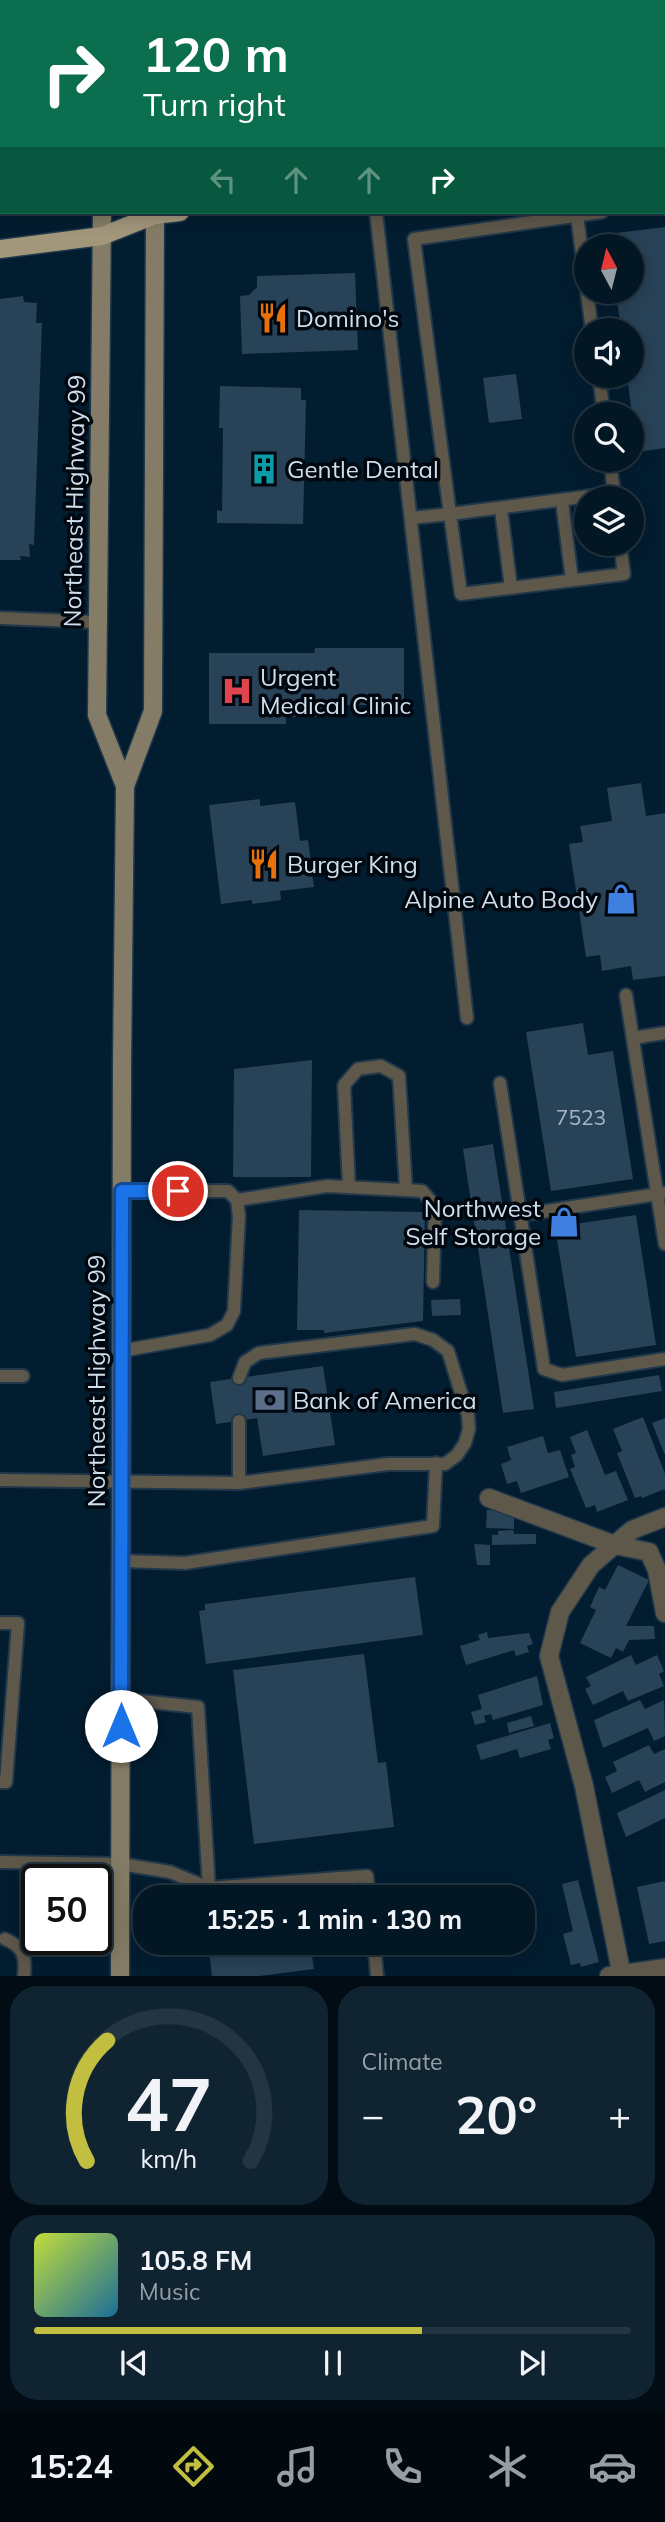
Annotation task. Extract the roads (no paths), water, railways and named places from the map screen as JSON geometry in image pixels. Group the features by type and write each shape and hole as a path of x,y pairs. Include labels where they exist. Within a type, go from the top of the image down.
{"main road":[{"name":"Northeast Highway 99","path":"102,214 97,715 125,786"},
{"path":"0,249 102,236 153,214"},
{"name":"Northeast Highway 99","path":"120,1976 125,786 153,711 155,214"}],"street":[{"path":"489,1498 615,1545 649,1552 657,1570 665,1613"},
{"path":"665,1517 632,1530 591,1565 560,1612 549,1656 584,1786 618,1975 665,1968"}],"lane":[{"path":"376,214 467,1018"},
{"path":"585,214 414,239 460,594 624,574 622,556"},
{"path":"577,215 579,234"},
{"path":"411,518 574,500"},
{"path":"562,501 572,580"},
{"path":"501,509 511,588"},
{"path":"0,618 97,622"},
{"path":"626,995 661,1194 665,1244"},
{"path":"633,1038 665,1033"},
{"path":"349,1187 344,1085 358,1069 381,1066 399,1076 406,1190"},
{"path":"500,1083 544,1369 562,1375 665,1359"},
{"path":"237,1200 327,1186 422,1191 435,1206 433,1282"},
{"path":"121,1351 210,1335 227,1325 234,1311 239,1216 237,1200 228,1191 122,1191"},
{"path":"520,1214 661,1194"},
{"path":"0,1480 239,1483 388,1464 445,1464 457,1455 465,1443 469,1429 468,1415 448,1351 433,1340 415,1334 259,1353 245,1362 239,1378"},
{"path":"0,1376 23,1376"},
{"path":"239,1421 239,1483"},
{"path":"121,1561 186,1563 433,1526 436,1463"},
{"path":"0,1623 18,1623 6,1782 0,1782"},
{"path":"121,1699 198,1707 209,1885"},
{"path":"0,1863 121,1864 170,1872 202,1885"},
{"path":"248,1885 367,1876 368,1885"},
{"path":"5,1939 21,1948 25,1961 24,1976"},
{"path":"375,1955 377,1976"}],"place":[{"name":"Domino's","path":"273,318"},
{"name":"Gentle Dental","path":"264,469"},
{"name":"Urgent Medical Clinic","path":"237,691"},
{"name":"Burger King","path":"264,864"},
{"name":"Alpine Auto Body","path":"621,899"},
{"name":"Northwest Self Storage","path":"564,1222"},
{"name":"Bank of America","path":"270,1400"}]}
